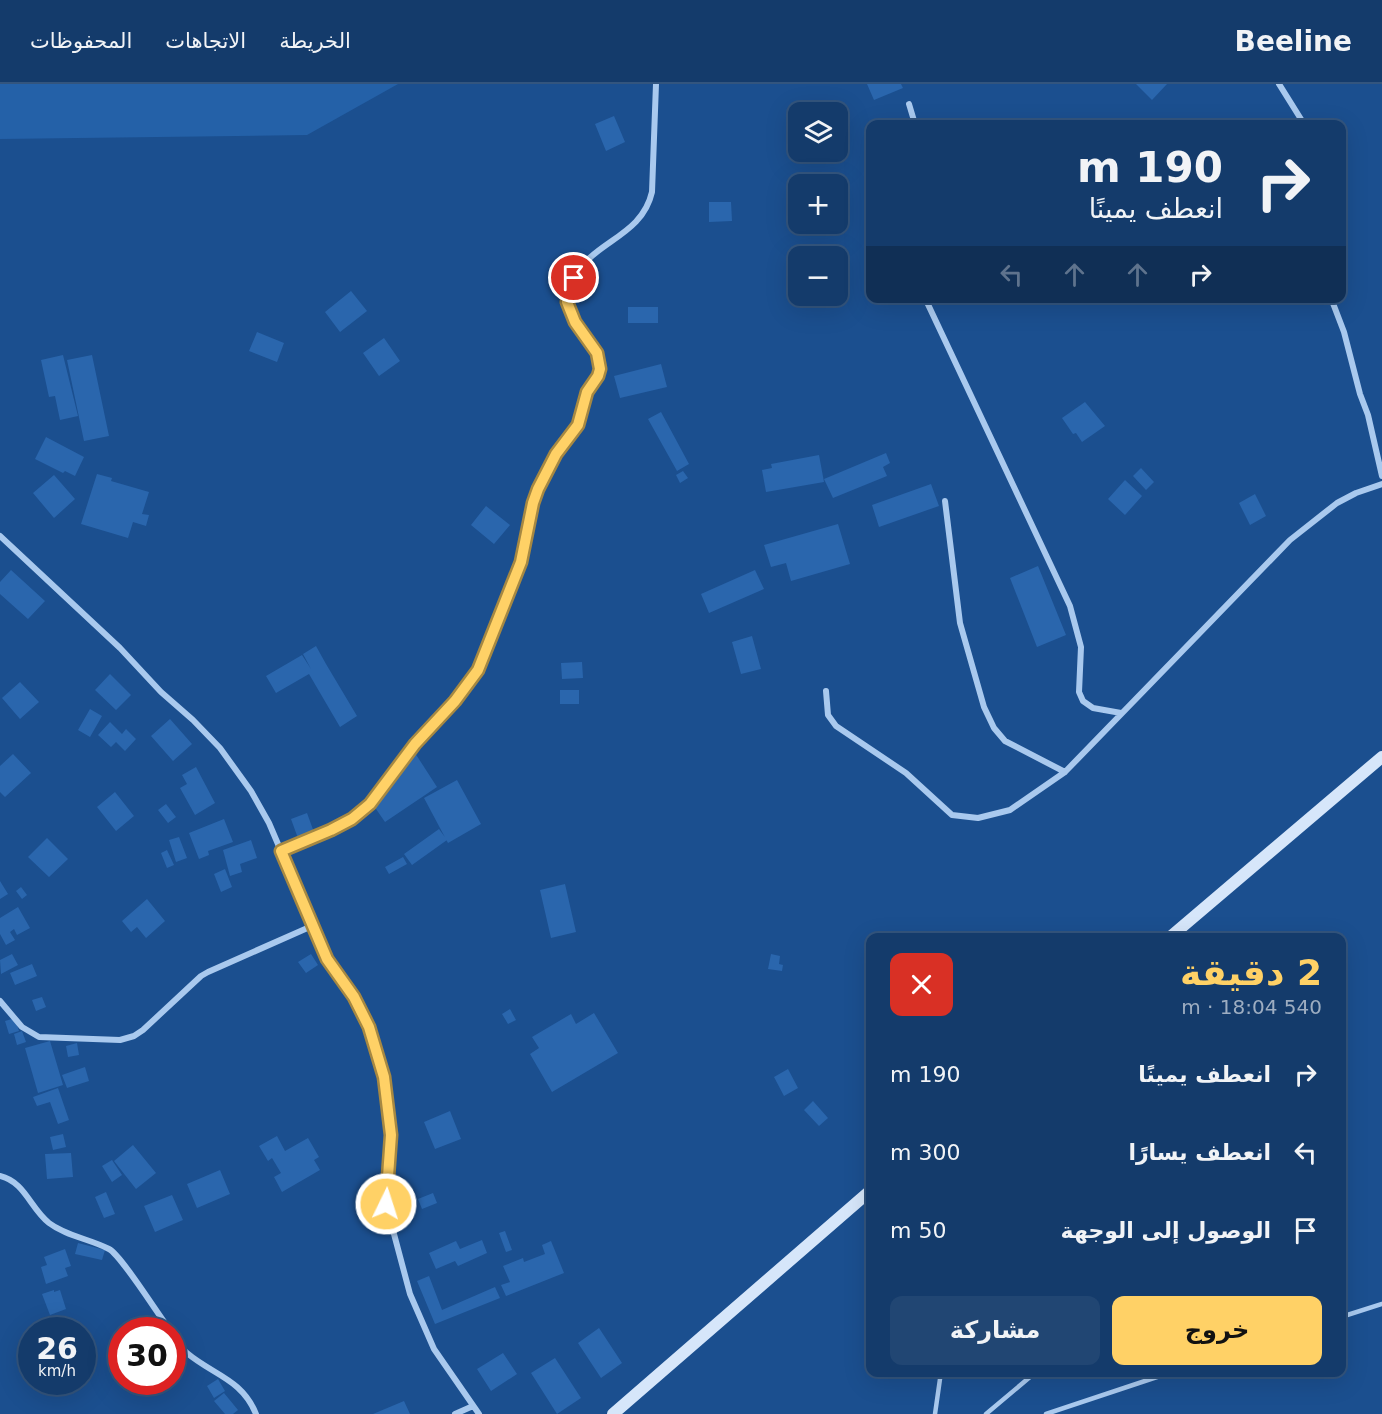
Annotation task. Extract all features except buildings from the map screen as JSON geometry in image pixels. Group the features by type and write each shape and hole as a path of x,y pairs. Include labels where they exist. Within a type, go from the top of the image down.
{"main road":[{"path":"1175,933 1382,757"},
{"path":"613,1414 866,1194"}],"street":[{"path":"281,851 306,842 352,819 370,804 415,744 460,695 478,670 521,562 538,489 556,454 578,425 587,392 598,376 600,369 597,353 575,322 567,302 568,294 579,269 592,255 631,228 649,206 652,192 656,84"},
{"path":"1279,84 1302,120"},
{"path":"909,104 914,120"},
{"path":"927,303 1070,606 1081,646 1079,692 1083,701 1093,708 1121,713"},
{"path":"1333,303 1344,332 1360,394 1368,415 1382,476"},
{"path":"826,691 828,714 836,726 906,773 952,815 978,818 1010,810 1065,772 1290,540 1337,503 1356,493 1382,484"},
{"path":"945,501 960,623 984,707 994,728 1005,741 1065,772"},
{"path":"0,536 120,648 161,692 193,720 220,748 251,791 281,851 327,959 354,997 369,1027 384,1077 391,1135 386,1204 410,1294 434,1349 479,1414"},
{"path":"0,1001 22,1027 39,1037 120,1040 134,1036 143,1030 201,976 312,926"},
{"path":"0,1176 10,1179 21,1187 41,1215 57,1228 114,1252 160,1317"},
{"path":"186,1352 243,1390 256,1414"},
{"path":"455,1414 473,1406"}],"lane":[{"path":"1346,1315 1382,1304"},
{"path":"935,1414 940,1377"},
{"path":"986,1414 1030,1377"},
{"path":"1046,1414 1157,1377"}],"shaded area":[{"path":"0,84 398,84 307,135 0,139"}],"route":[{"path":"386,1204 391,1135 384,1077 369,1027 354,997 327,959 281,851 306,842 352,819 370,804 415,744 455,701 478,670 521,562 538,489 556,454 578,425 587,392 600,369 597,353 575,322 567,302 574,278"}]}
